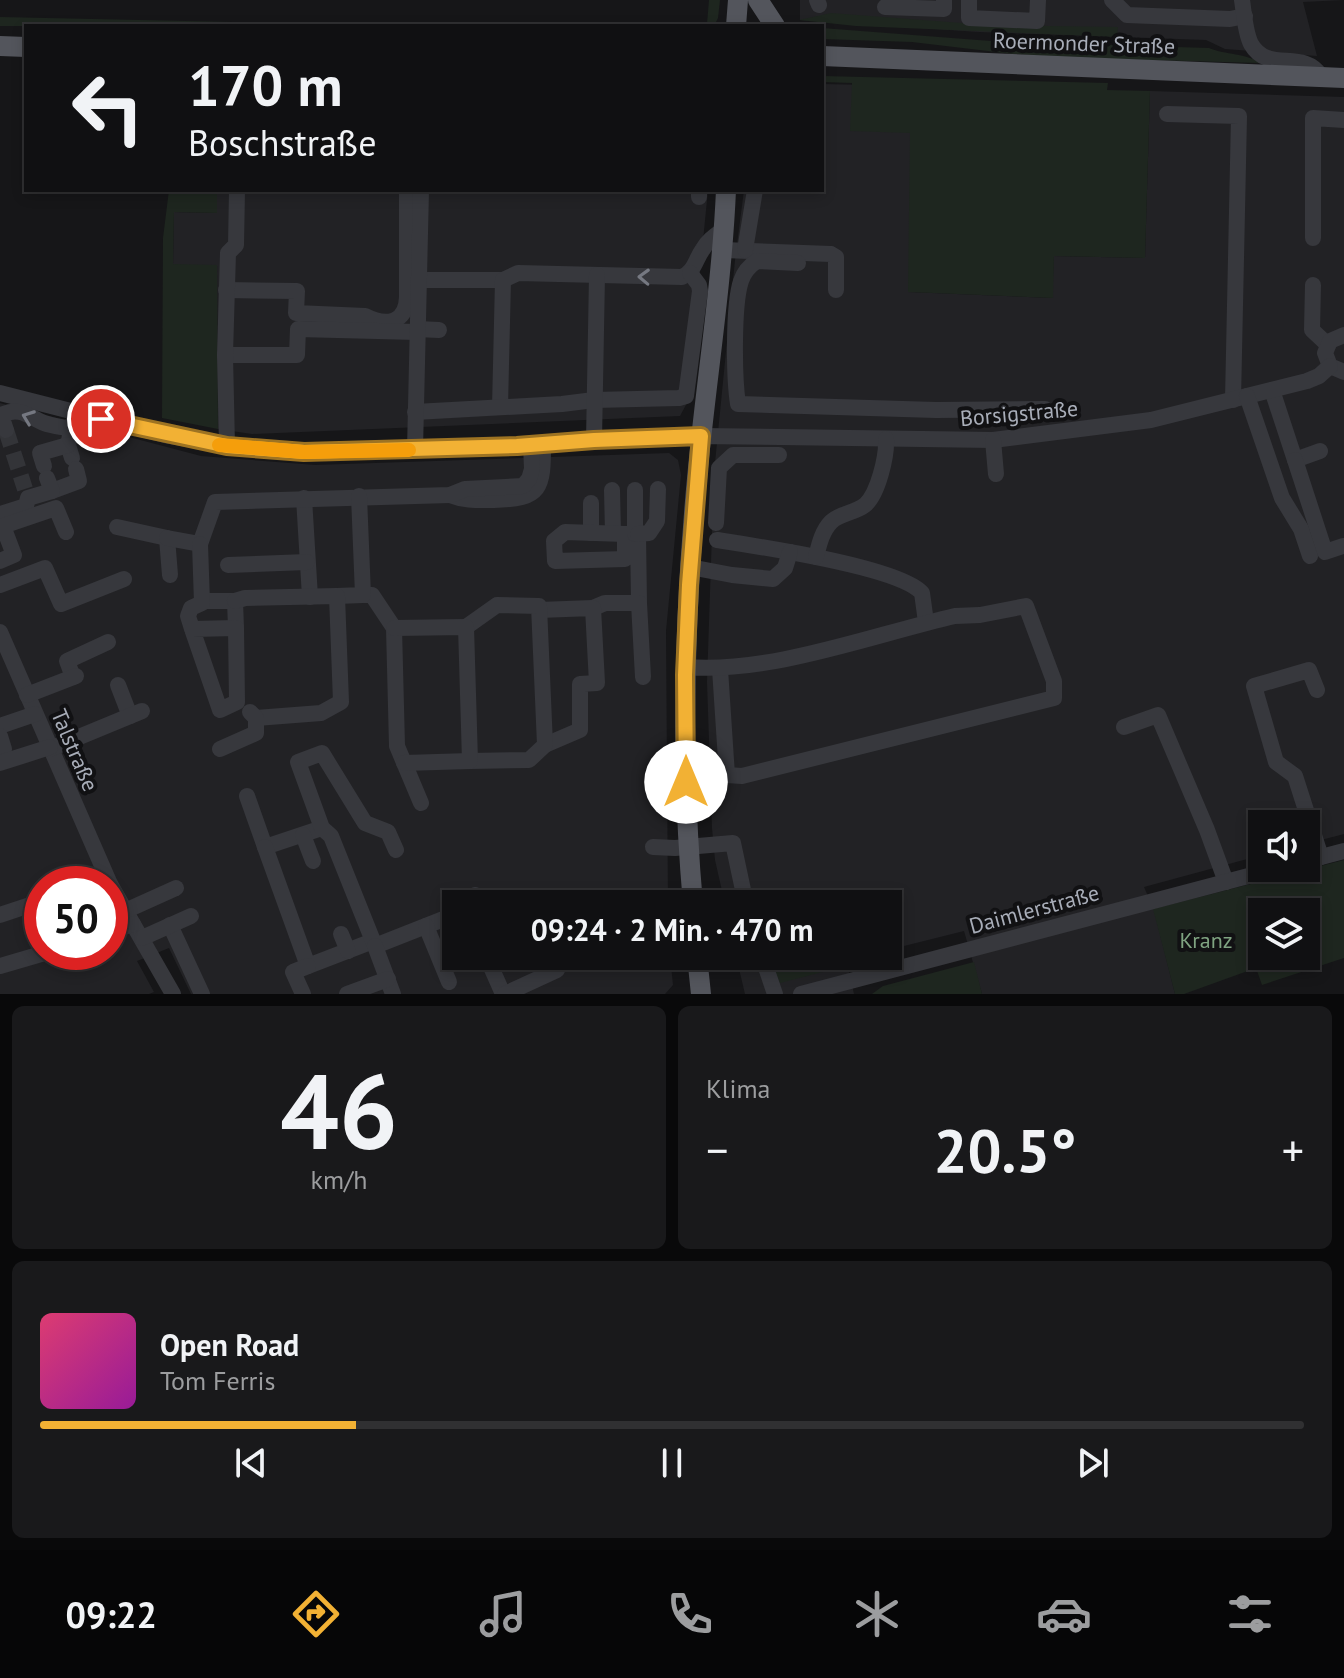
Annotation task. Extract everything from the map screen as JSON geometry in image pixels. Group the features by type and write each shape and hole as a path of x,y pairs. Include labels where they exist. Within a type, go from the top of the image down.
{"main road":[{"path":"736,24 738,0"},
{"path":"757,0 758,24"},
{"path":"757,0 774,24"},
{"path":"0,46 24,47"},
{"name":"Roermonder Straße","path":"824,56 1344,78"},
{"path":"692,890 686,782 690,567 701,436 729,192"},
{"path":"698,970 701,994"}],"street":[{"path":"885,7 944,9 944,0"},
{"path":"969,0 969,18 1037,21 1038,0"},
{"path":"1112,0 1127,15 1230,19 1243,8 1249,40 1266,58 1303,62 1315,67 1321,76"},
{"path":"1167,114 1239,116 1240,398 1282,498 1301,529 1310,556"},
{"path":"1313,238 1313,118 1344,120"},
{"path":"227,446 226,290 228,253 236,245 237,192"},
{"path":"226,290 297,291 296,313 365,316 375,321 402,317 407,297 407,192"},
{"path":"415,450 421,192"},
{"path":"745,250 755,192"},
{"path":"419,280 503,280 518,273 675,278 690,273 702,249 724,240 745,250 798,264"},
{"path":"836,290 836,257 831,254 798,264 757,261 745,271 739,294 735,383 738,404 936,410 1045,409"},
{"path":"415,412 686,396 700,291 690,273"},
{"path":"594,440 597,275"},
{"path":"500,407 503,280"},
{"name":"Borsigstraße","path":"73,443 150,431 227,446 304,452 415,450 701,436 993,440 1151,420 1272,390 1337,369 1325,353 1328,345 1312,330 1313,285"},
{"path":"225,355 297,355 298,329 439,330"},
{"path":"1328,345 1335,337 1344,335"},
{"path":"1272,390 1325,552 1343,546"},
{"path":"0,393 73,443 79,481 48,478 27,494 26,506 0,514"},
{"path":"6,430 1,415 10,411 34,416 73,443"},
{"path":"816,557 824,531 832,520 864,506 872,495 886,454 886,439"},
{"path":"993,440 996,474"},
{"path":"48,478 40,453 73,443"},
{"path":"202,601 200,544 215,502 450,495 465,489 523,486 529,479 537,444"},
{"path":"1295,460 1320,451"},
{"path":"779,455 733,455 719,468 716,532 908,582 922,593 926,622"},
{"path":"635,490 628,534 625,559 555,561 554,541 565,532 628,534 649,533 657,521 658,489"},
{"path":"612,490 628,534 639,603 643,677"},
{"path":"359,496 363,595"},
{"path":"304,498 310,597"},
{"path":"591,503 591,533"},
{"path":"0,561 14,555 3,526 56,508 66,532"},
{"path":"117,527 200,544"},
{"path":"167,538 170,575"},
{"path":"690,567 773,579 785,568 790,552"},
{"path":"228,565 307,562"},
{"path":"0,585 45,568 61,604 124,579"},
{"path":"237,702 220,710 188,616 191,608 202,601 372,595 394,628 397,746 421,803"},
{"path":"235,601 237,702 256,718 321,713 341,702 337,596"},
{"path":"539,610 639,603"},
{"path":"394,628 466,627 497,605 539,606 545,745"},
{"path":"686,667 720,669 801,655 926,622 1026,606 1054,681 1054,698 853,751 742,776 727,775 686,782"},
{"path":"404,763 529,760 545,745 580,730 580,684 597,683 593,608"},
{"path":"466,627 470,761"},
{"path":"192,629 236,628"},
{"name":"Talstraße","path":"0,632 7,668 27,695 98,866"},
{"path":"27,695 74,676 67,661 108,642"},
{"path":"720,669 727,775"},
{"path":"1303,810 1295,776 1276,762 1254,686 1309,670 1317,690"},
{"path":"0,763 50,748 136,714 118,685"},
{"path":"0,726 35,714"},
{"path":"1124,727 1158,715 1226,882"},
{"path":"220,749 256,733 256,718"},
{"path":"0,736 4,749 0,750"},
{"path":"347,994 390,986 331,836 322,828 298,762 322,753 365,823 388,832 396,850"},
{"path":"247,796 308,966"},
{"path":"265,847 322,828"},
{"path":"303,835 313,861"},
{"path":"653,847 733,843 743,890"},
{"path":"1320,857 1344,851"},
{"name":"Daimlerstraße","path":"801,994 863,986 1248,876"},
{"path":"133,924 176,888"},
{"path":"0,915 24,907"},
{"path":"128,926 170,925 191,916"},
{"name":"Talstraße","path":"128,917 173,994"},
{"path":"303,994 293,972 442,920"},
{"path":"170,925 202,994"},
{"path":"426,926 449,982"},
{"path":"341,934 348,951"},
{"path":"0,966 24,959"},
{"path":"492,970 504,994 557,970"},
{"path":"767,970 775,994"}],"shaded area":[{"path":"800,0 1344,0 1303,2 1317,56 1225,49 1206,40 979,32 800,20"},
{"path":"824,84 911,86 909,292 1052,298 1054,256 1145,258 1150,91 1344,97 1344,834 1320,840 1320,810 1248,810 1248,859 1144,887 1154,910 1175,994 982,994 964,931 902,946 902,890 722,890 712,828 707,682 714,473 744,192 824,192"},
{"path":"217,192 708,192 687,403 680,416 252,434 218,429 217,265 173,265 174,212 217,213"},
{"path":"0,403 201,456 315,465 669,453 678,460 681,475 666,631 668,890 442,890 442,970 671,970 673,985 665,994 191,994 169,948 137,961 154,992 0,994"},
{"path":"739,970 848,970 854,994 745,994"}],"green space":[{"path":"709,0 720,0 715,24 707,24"},
{"path":"831,13 988,25 1118,27 1117,37 856,26 799,20"},
{"path":"0,17 283,23 24,24 0,26"},
{"path":"517,23 707,24 455,24"},
{"path":"824,28 1004,42 1209,48 1249,57 1260,63 1076,58 912,42 824,39"},
{"path":"824,76 1108,83 1107,90 1150,91 1145,258 1054,256 1053,298 908,292 910,133 850,131 852,83 824,82"},
{"path":"169,192 217,192 217,213 174,212 173,264 217,265 218,429 162,418 163,238"},
{"name":"Kranz","path":"1344,860 1344,958 1320,966 1320,898 1248,898 1248,970 1250,970 1184,994 1175,994 1153,909 1258,882 1320,882 1320,866"},
{"path":"974,962 982,994 872,994 883,986"},
{"path":"774,970 830,970 780,983"},
{"name":"Kranz","path":"1257,970 1308,970 1262,985"}],"tunnel":[{"path":"6,430 25,489"}],"slow traffic":[{"path":"219,445 304,452 409,450"}],"route":[{"path":"101,419 227,446 304,452 517,446 701,436 685,675 686,782"}]}
